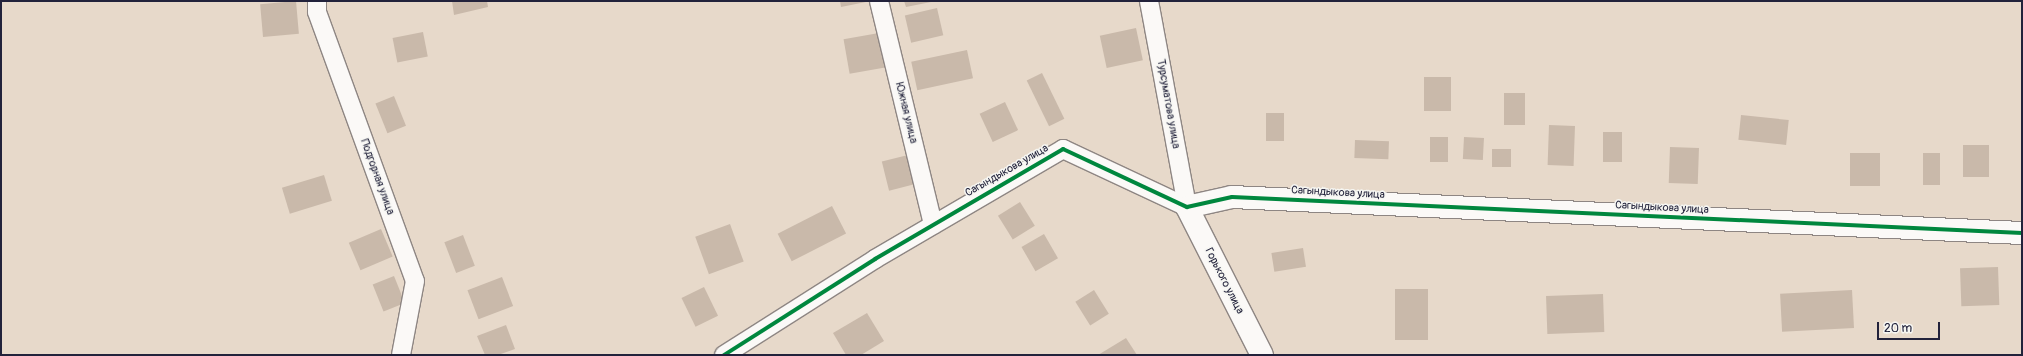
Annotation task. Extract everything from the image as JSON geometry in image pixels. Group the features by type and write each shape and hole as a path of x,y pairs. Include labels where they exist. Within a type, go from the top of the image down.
{"street":[{"name":"Подгорная улица","path":"317,1 317,12 415,281 401,355"},
{"name":"Южная улица","path":"879,1 933,225"},
{"name":"Турсуматова улица","path":"1150,1 1187,207"},
{"name":"Сагындыкова улица","path":"724,355 933,225 1063,149 1187,207 1232,198 2022,233"},
{"name":"Горького улица","path":"1187,207 1262,355"}],"building":[{"path":"296,1 299,34 263,37 260,4"},
{"path":"452,1 487,1 488,7 454,15"},
{"path":"840,1 866,1 866,2 841,7"},
{"path":"904,1 931,1 931,2 906,7"},
{"path":"937,8 943,35 911,43 905,15"},
{"path":"1136,28 1143,60 1107,68 1100,36"},
{"path":"423,32 428,57 397,62 393,38"},
{"path":"879,33 885,67 850,74 844,39"},
{"path":"967,50 973,78 917,90 911,62"},
{"path":"1042,73 1064,119 1049,126 1027,80"},
{"path":"1424,77 1451,77 1451,111 1424,111"},
{"path":"1504,93 1525,93 1525,125 1504,125"},
{"path":"394,96 406,126 387,133 375,103"},
{"path":"1005,102 1018,130 993,142 980,114"},
{"path":"1266,113 1284,113 1284,141 1266,141"},
{"path":"1741,115 1789,120 1786,145 1738,140"},
{"path":"1549,125 1575,126 1574,166 1548,165"},
{"path":"1603,132 1622,132 1622,162 1603,162"},
{"path":"1430,137 1448,137 1448,162 1430,162"},
{"path":"1464,137 1484,138 1483,160 1463,159"},
{"path":"1355,140 1389,141 1388,159 1354,158"},
{"path":"1963,145 1989,145 1989,177 1963,177"},
{"path":"1670,147 1699,148 1698,184 1669,183"},
{"path":"1492,149 1511,149 1511,167 1492,167"},
{"path":"1850,153 1880,153 1880,186 1850,186"},
{"path":"1923,153 1940,153 1940,185 1923,185"},
{"path":"908,155 915,184 889,191 882,162"},
{"path":"324,175 332,201 290,214 282,188"},
{"path":"1020,202 1035,226 1013,240 998,216"},
{"path":"832,206 846,234 792,261 778,234"},
{"path":"730,224 744,262 709,274 695,237"},
{"path":"381,229 393,257 361,270 349,243"},
{"path":"1044,234 1058,258 1035,271 1021,247"},
{"path":"463,235 475,266 456,273 444,242"},
{"path":"1303,248 1306,267 1274,272 1271,253"},
{"path":"1998,267 1999,305 1961,306 1960,268"},
{"path":"394,276 405,303 384,312 373,285"},
{"path":"502,277 513,306 479,319 467,290"},
{"path":"704,287 718,316 696,327 682,298"},
{"path":"1395,289 1428,289 1428,340 1395,340"},
{"path":"1094,290 1109,314 1090,325 1075,302"},
{"path":"1852,290 1854,328 1782,332 1780,294"},
{"path":"1603,294 1604,332 1547,334 1546,296"},
{"path":"867,313 884,341 861,355 846,355 833,333"},
{"path":"506,325 515,349 498,355 485,355 477,336"},
{"path":"1126,338 1137,355 1098,355"}],"cycle path":[{"path":"724,355 875,259 1063,149 1187,207 1232,197 2022,233"}]}
